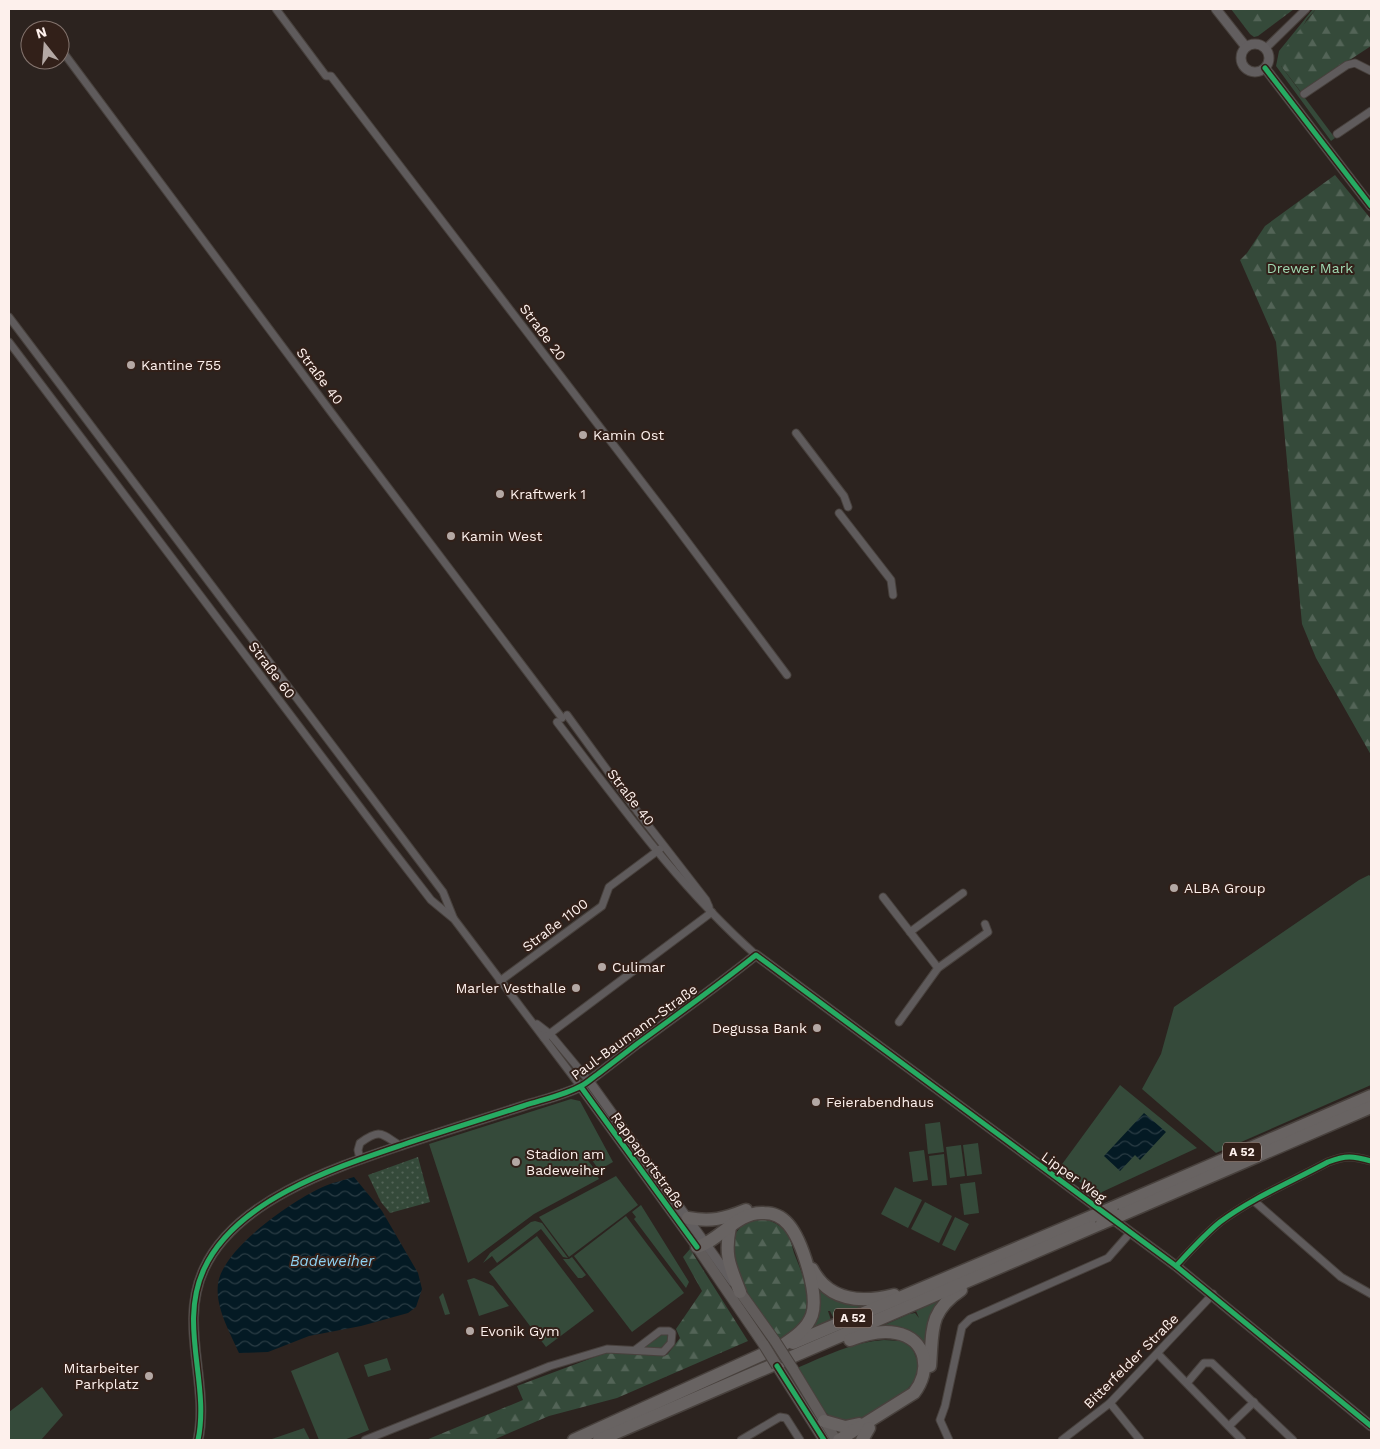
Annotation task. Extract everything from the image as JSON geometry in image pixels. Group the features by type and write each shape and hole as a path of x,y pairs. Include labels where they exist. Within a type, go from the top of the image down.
{"highway":[{"name":"A 52","path":"1117,1212 1371,1096"},
{"name":"A 52","path":"574,1440 748,1361 958,1274 1117,1212 1371,1106"},
{"path":"688,1218 705,1221 755,1208 765,1207 774,1209 785,1215 796,1226 811,1266 819,1280 832,1292 854,1300 890,1296 958,1274"},
{"path":"702,1244 742,1212"},
{"path":"702,1244 745,1216 758,1212 766,1212 782,1219 789,1225 796,1237 814,1292 812,1313 803,1330 796,1337 748,1361"},
{"name":"A 52","path":"599,1440 793,1363 1097,1220"},
{"path":"730,1227 726,1245 728,1261 740,1292"},
{"path":"838,1440 915,1399 923,1389 929,1375 932,1329 938,1311 943,1304 960,1290 1002,1266"},
{"path":"793,1363 810,1354 865,1334 896,1333 909,1338 919,1348 926,1368 922,1382 914,1393 850,1440"},
{"path":"824,1421 845,1427 871,1423"},
{"path":"862,1440 871,1423"}],"main road":[{"path":"1216,9 1246,47"},
{"path":"1256,43 1266,48 1270,60 1265,68 1255,72 1244,67 1241,56 1246,47 1256,43"},
{"path":"1265,68 1371,206"},
{"name":"Paul-Baumann-Straße","path":"198,1440 201,1419 193,1317 197,1287 210,1258 218,1245 232,1230 274,1199 317,1176 398,1144 581,1087 726,979 756,954"},
{"name":"Lipper Weg","path":"756,954 1213,1294 1371,1426"},
{"name":"Rappaportstraße","path":"590,1081 688,1218 702,1244 824,1440"},
{"name":"Rappaportstraße","path":"581,1087 793,1363 824,1421 838,1440"}],"street":[{"name":"Straße 20","path":"276,9 326,76 331,76 671,520 787,675"},
{"path":"1266,48 1306,9"},
{"name":"Straße 40","path":"70,61 562,718 657,852 689,884"},
{"path":"1304,94 1355,62 1371,71"},
{"path":"1337,134 1371,111"},
{"path":"9,317 443,892 454,919"},
{"name":"Straße 60","path":"9,342 420,886 432,900 454,919 530,1019"},
{"path":"796,433 844,496 848,508"},
{"path":"839,513 891,580 893,595"},
{"path":"562,718 664,846 689,884 706,900 712,912 756,954"},
{"name":"Straße 1100","path":"500,981 602,906 609,887 664,846"},
{"path":"910,932 963,893"},
{"path":"883,897 938,968"},
{"path":"547,1036 712,912"},
{"path":"899,1022 938,968 988,932 985,924"},
{"name":"Paul-Baumann-Straße","path":"530,1019 590,1081"},
{"name":"Paul-Baumann-Straße","path":"547,1036 581,1087"},
{"path":"360,1160 359,1146 375,1133 381,1133 398,1144"},
{"path":"1176,1266 1220,1222 1254,1201 1328,1162 1351,1156 1371,1161"},
{"path":"1254,1201 1341,1277 1371,1294"},
{"path":"949,1440 940,1420 945,1406 962,1327 970,1319 1108,1258 1130,1233"},
{"name":"Bitterfelder Straße","path":"1062,1440 1110,1403 1213,1294"},
{"path":"365,1440 550,1366 607,1349 664,1352 671,1343 672,1333 660,1331 635,1350"},
{"path":"1158,1354 1242,1440"},
{"path":"1187,1383 1204,1363 1212,1363 1293,1440"},
{"path":"1229,1426 1254,1402"},
{"path":"1110,1403 1140,1440"},
{"path":"741,1440 780,1417 786,1418 800,1440"}],"green space":[{"path":"1231,9 1294,9 1254,37"},
{"path":"1313,9 1316,9 1307,19 1281,66 1335,138 1331,141 1276,66 1279,51"},
{"path":"1316,9 1371,9 1371,46 1301,92 1281,66 1282,52"},
{"name":"Drewer Mark","path":"1335,175 1371,219 1371,755 1316,658 1302,624 1276,342 1240,260 1265,226"},
{"path":"1369,875 1371,877 1371,1085 1216,1153 1142,1089 1161,1054 1174,1007"},
{"path":"1120,1085 1197,1148 1102,1192 1101,1198 1060,1167"},
{"path":"571,1099 580,1101 613,1162 599,1170 587,1153 586,1158 596,1171 599,1179 534,1214 468,1263 429,1144"},
{"path":"940,1122 944,1152 928,1154 925,1124"},
{"path":"978,1143 982,1174 967,1176 963,1145"},
{"path":"961,1145 965,1176 950,1178 946,1147"},
{"path":"924,1150 928,1180 913,1182 909,1152"},
{"path":"944,1154 947,1185 932,1186 929,1156"},
{"path":"418,1157 430,1202 390,1213 381,1202 368,1175"},
{"path":"616,1176 638,1205 569,1257 539,1217"},
{"path":"975,1182 979,1213 964,1215 960,1184"},
{"path":"895,1187 922,1200 908,1228 881,1214"},
{"path":"925,1202 952,1216 939,1243 911,1229"},
{"path":"641,1205 689,1282 686,1288 634,1219 636,1217 632,1212"},
{"path":"626,1216 684,1293 632,1332 574,1256"},
{"path":"955,1217 969,1224 955,1251 942,1245"},
{"path":"758,1218 775,1223 788,1235 807,1290 808,1298 804,1318 795,1329 778,1340 748,1294 733,1257 733,1240 741,1227"},
{"path":"531,1222 542,1223 568,1258 563,1257 541,1229 497,1263 492,1256 483,1263 490,1253"},
{"path":"537,1236 594,1311 546,1347 489,1272"},
{"path":"690,1249 748,1341 617,1398 549,1416 493,1440 426,1440 523,1400 517,1386 608,1352 667,1355 680,1338 676,1329 702,1291 683,1257"},
{"path":"572,1257 586,1275 582,1278 578,1278 563,1259"},
{"path":"474,1278 493,1286 509,1306 479,1316 467,1280"},
{"path":"819,1285 874,1303 834,1319 830,1311 828,1311 831,1320 806,1332"},
{"path":"443,1293 450,1314 445,1315 439,1297"},
{"path":"943,1298 928,1363 920,1345 869,1332 909,1314 915,1313 919,1318 916,1311"},
{"path":"660,1334 667,1334 670,1337 670,1340 661,1350 641,1347"},
{"path":"884,1340 901,1341 910,1346 919,1366 917,1377 903,1395 859,1420 850,1422 834,1420 822,1409 797,1368 850,1347"},
{"path":"338,1352 369,1430 344,1440 319,1440 291,1371"},
{"path":"387,1358 391,1370 368,1377 364,1365"},
{"path":"42,1387 63,1415 41,1440 9,1440 9,1412"},
{"path":"304,1428 310,1440 269,1440"}],"water":[{"path":"1144,1113 1166,1132 1140,1160 1135,1155 1120,1171 1104,1156"},
{"name":"Badeweiher","path":"354,1177 382,1211 418,1273 422,1289 416,1307 408,1313 361,1326 309,1336 268,1352 239,1353 224,1319 219,1302 218,1284 222,1270 245,1241 279,1213 325,1186"}],"cycle path":[{"path":"1265,68 1371,206"},
{"path":"198,1440 201,1419 194,1333 194,1311 197,1290 204,1269 219,1244 239,1223 291,1189 349,1163 560,1095 581,1086 756,955 1176,1266 1371,1426"},
{"path":"581,1087 697,1247"},
{"path":"1176,1266 1220,1222 1259,1197 1328,1162 1340,1158 1350,1157 1371,1161"},
{"path":"777,1366 824,1440"}],"place":[{"name":"Kantine 755","path":"131,365"},
{"name":"Kamin Ost","path":"583,435"},
{"name":"Kraftwerk 1","path":"500,494"},
{"name":"Kamin West","path":"451,536"},
{"name":"ALBA Group","path":"1174,888"},
{"name":"Culimar","path":"602,967"},
{"name":"Marler Vesthalle","path":"576,988"},
{"name":"Degussa Bank","path":"817,1028"},
{"name":"Feierabendhaus","path":"816,1102"},
{"name":"Stadion am Badeweiher","path":"516,1162"},
{"name":"Evonik Gym","path":"470,1331"},
{"name":"Mitarbeiter Parkplatz","path":"149,1376"}]}
